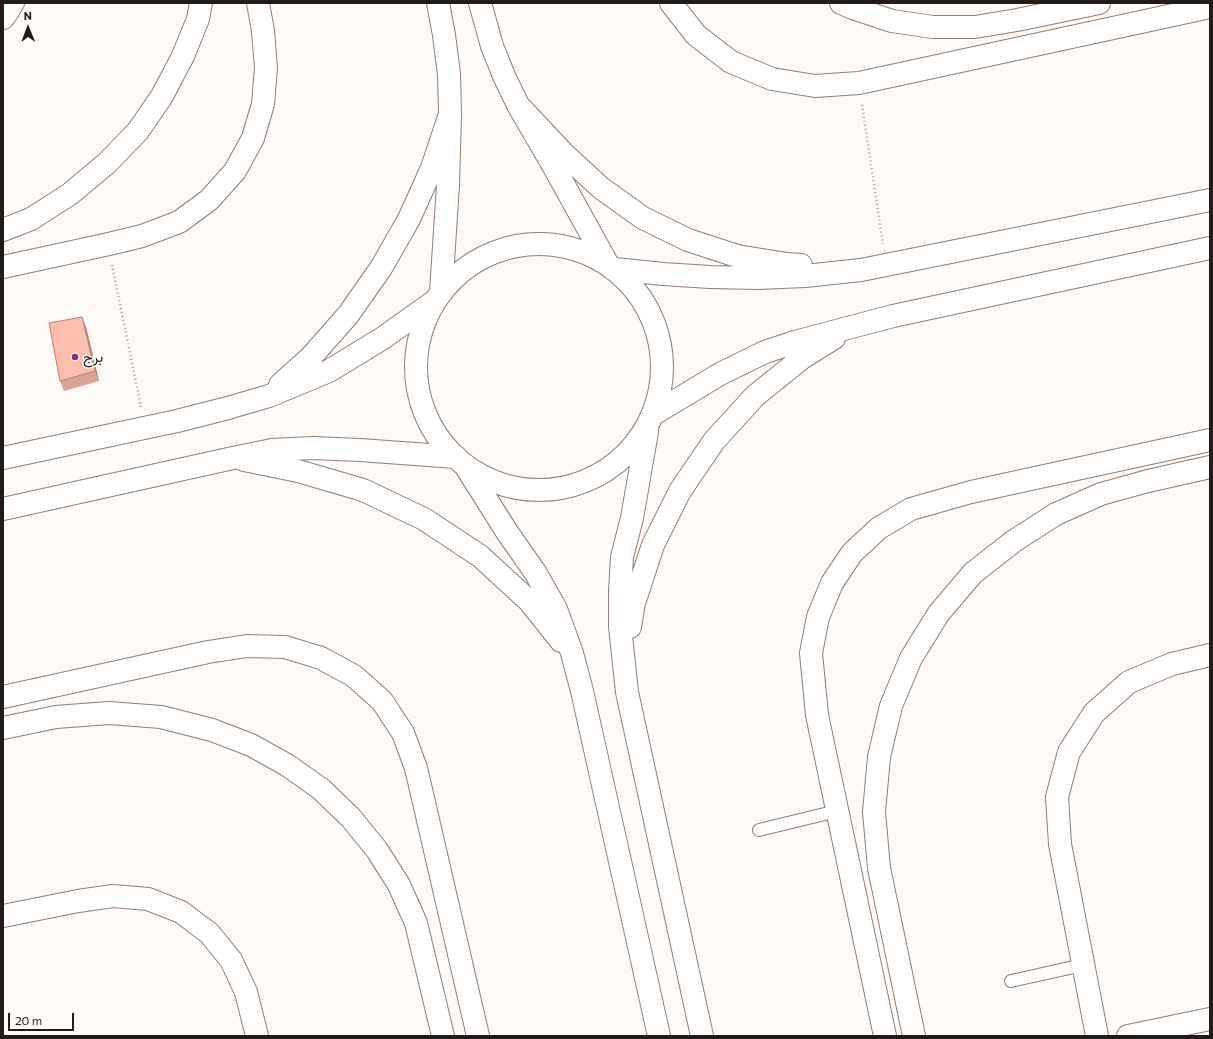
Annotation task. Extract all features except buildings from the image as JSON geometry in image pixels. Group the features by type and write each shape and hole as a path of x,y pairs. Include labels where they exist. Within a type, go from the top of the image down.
{"street":[{"path":"3,18 13,3"},
{"path":"3,230 31,219 70,194 107,163 138,131 162,96 183,56 198,19 201,3"},
{"path":"3,266 142,236 179,222 209,200 234,171 253,138 264,104 266,68 263,31 258,3"},
{"path":"438,3 449,74 450,114 448,185 438,296 424,322 417,346 415,370 418,394 426,417 442,443 460,461 478,474 508,486 540,490 573,485 602,472 628,452 650,420 720,374 765,352 794,342 906,313 1210,248"},
{"path":"480,3 492,46 518,105 611,266"},
{"path":"671,3 696,35 731,62 772,79 815,86 859,83 1210,7"},
{"path":"841,3 892,21 933,27 975,27 1099,3"},
{"path":"518,105 563,153 601,188 643,218 688,240 737,256 787,264 860,270"},
{"path":"269,396 311,357 348,315 381,268 418,200 432,168 450,114"},
{"path":"611,266 663,274 758,278 805,276 860,270 1210,200"},
{"path":"3,458 145,428 228,408 269,396 329,370 383,338 438,296 463,270 489,254 519,245 549,244 579,250 611,266 635,288 650,312 660,338 663,366 660,394 650,420 632,518 622,558 620,627 627,692 702,1036"},
{"path":"624,662 634,602 653,545 680,491 714,441 755,396 802,358 853,326"},
{"path":"885,1036 817,715 811,653 818,617 832,583 852,553 879,528 911,509 971,492 1210,440"},
{"path":"3,509 272,450 313,448 360,450 460,461"},
{"path":"232,458 298,471 363,490 424,519 480,556 529,602 572,653"},
{"path":"460,461 503,527 535,572 556,609 572,653 582,691 659,1036"},
{"path":"914,1036 879,868 874,812 879,757 891,706 911,658 939,613 973,573 1014,541 1056,514 1101,494 1148,481 1210,467"},
{"path":"3,697 208,652 247,646 285,647 321,658 354,676 382,701 403,732 416,768 478,1036"},
{"path":"1097,1036 1060,844 1057,797 1069,752 1094,713 1129,682 1172,664 1210,655"},
{"path":"3,728 56,717 109,713 161,717 212,730 250,745 287,765 320,790 355,824 377,850 399,885 416,923 443,1036"},
{"path":"846,850 876,843"},
{"path":"3,916 78,901 113,896 148,899 181,912 209,933 231,960 246,992 257,1036"},
{"path":"424,955 458,949"},
{"path":"1128,1036 1210,1019"}],"lane":[{"path":"759,830 837,811"},
{"path":"1011,981 1083,965"}],"path":[{"path":"859,83 886,264"},
{"path":"108,244 145,428"}],"place":[{"name":"برج","path":"75,357"}]}
